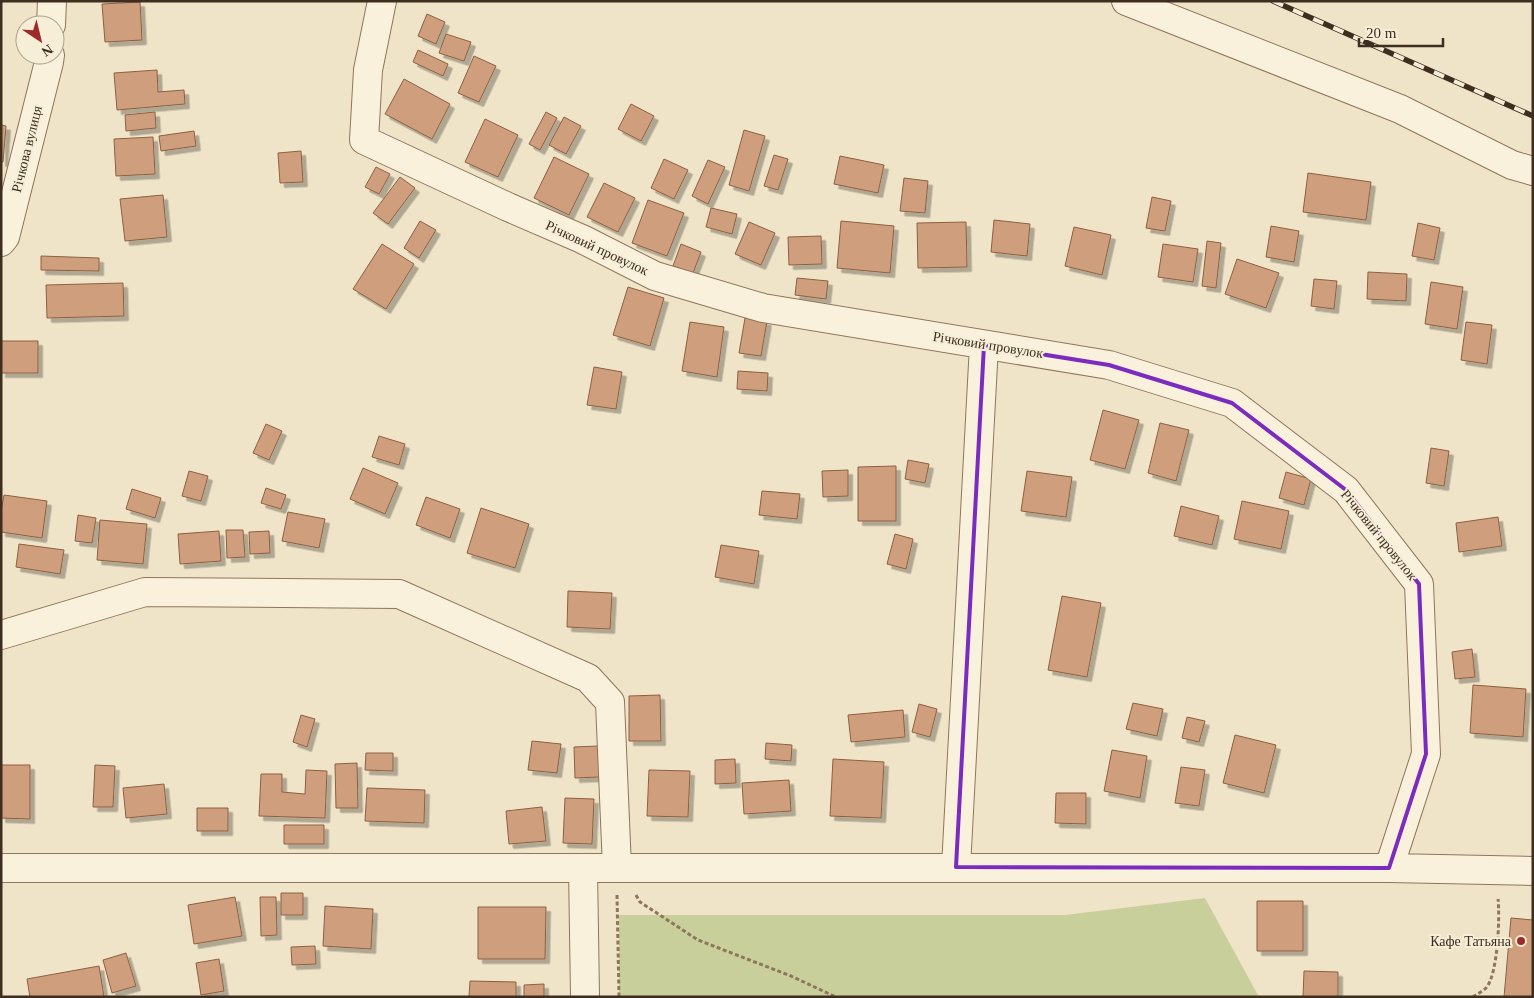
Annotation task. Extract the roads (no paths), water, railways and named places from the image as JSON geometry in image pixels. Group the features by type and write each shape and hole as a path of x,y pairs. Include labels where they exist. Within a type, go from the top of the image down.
{"street":[{"path":"51,15 52,1"},
{"name":"Річковий провулок","path":"382,1 368,70 364,140 582,240 654,276 763,308 1109,365 1232,403 1346,490 1419,584 1426,754 1389,868"},
{"path":"1126,1 1400,109 1512,165 1533,172"},
{"name":"Річкова вулиця","path":"1,242 5,238 48,65"},
{"path":"956,867 984,345"},
{"path":"1,635 146,592 399,594 588,678 610,702 617,868"},
{"path":"1,868 956,867 1533,870"},
{"path":"583,868 585,997"}],"railway":[{"path":"1273,1 1533,116"}],"place":[{"name":"Кафе Татьяна","path":"1521,941"}]}
